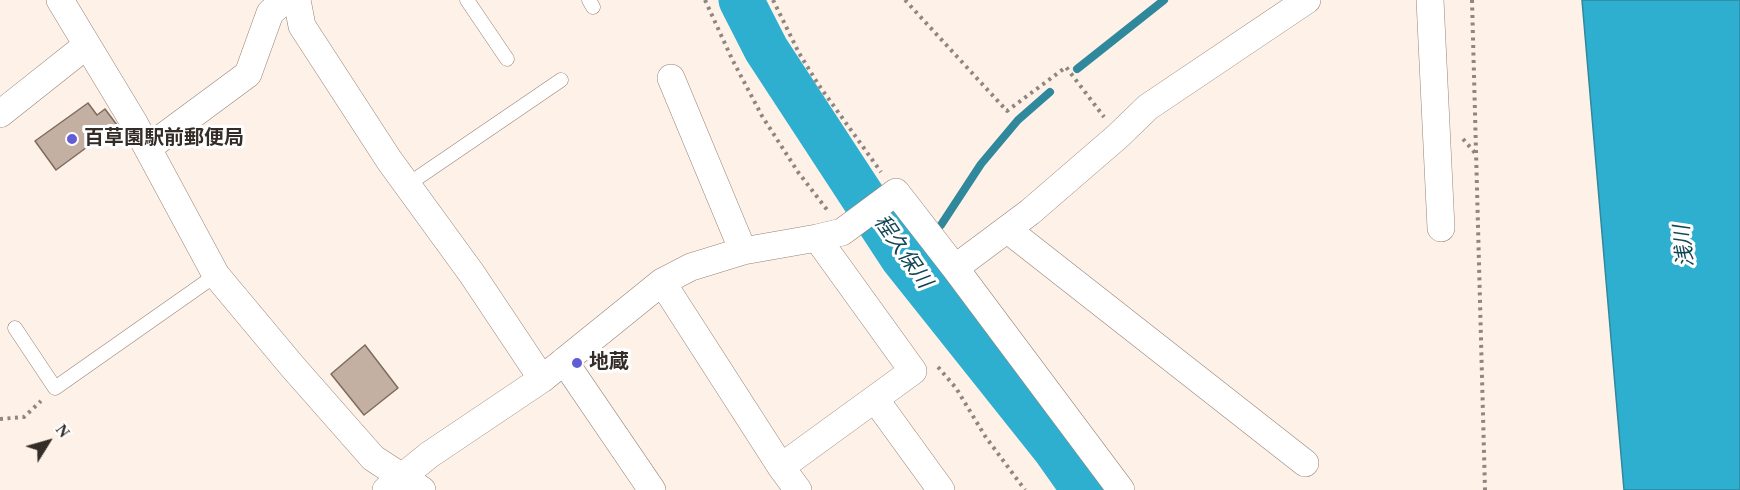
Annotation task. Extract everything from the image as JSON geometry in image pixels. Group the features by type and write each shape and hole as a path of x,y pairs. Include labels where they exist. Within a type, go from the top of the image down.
{"street":[{"path":"60,0 148,148 216,274 292,366 374,458 403,486 429,455 542,379 662,282 691,267 743,251 830,235 893,194 955,268 1121,490"},
{"path":"148,148 248,74 270,13 284,0"},
{"path":"297,0 302,26 407,185 472,274 542,379"},
{"path":"955,268 1008,230 1118,136 1148,106 1307,0"},
{"path":"1430,0 1441,228"},
{"path":"0,114 87,45"},
{"path":"671,78 743,251"},
{"path":"1008,230 1305,464"},
{"path":"781,467 914,371 830,235"},
{"path":"662,282 798,490"},
{"path":"564,361 652,490"},
{"path":"875,399 941,490"}],"lane":[{"path":"466,0 507,59"},
{"path":"407,185 561,80"},
{"path":"15,328 55,388 216,274"}],"path":[{"path":"773,0 799,53 818,84 893,194"},
{"path":"905,0 1007,111 1066,67 1118,136"},
{"path":"1472,0 1485,490"},
{"path":"0,419 24,417 55,388"}],"water":[{"name":"浅川","path":"1582,0 1740,0 1740,490 1624,490"}],"building":[{"path":"88,103 97,115 105,109 117,125 56,170 35,141"},
{"path":"365,345 398,388 364,415 331,374"}],"waterway":[{"name":"程久保川","path":"741,0 766,49 902,257 1055,449 1084,490"},
{"path":"1077,69 1164,0"},
{"path":"941,225 981,164 1018,120 1050,92"},
{"path":"909,265 921,250"}],"place":[{"name":"百草園駅前郵便局","path":"72,139"},
{"name":"地蔵","path":"577,363"}]}
